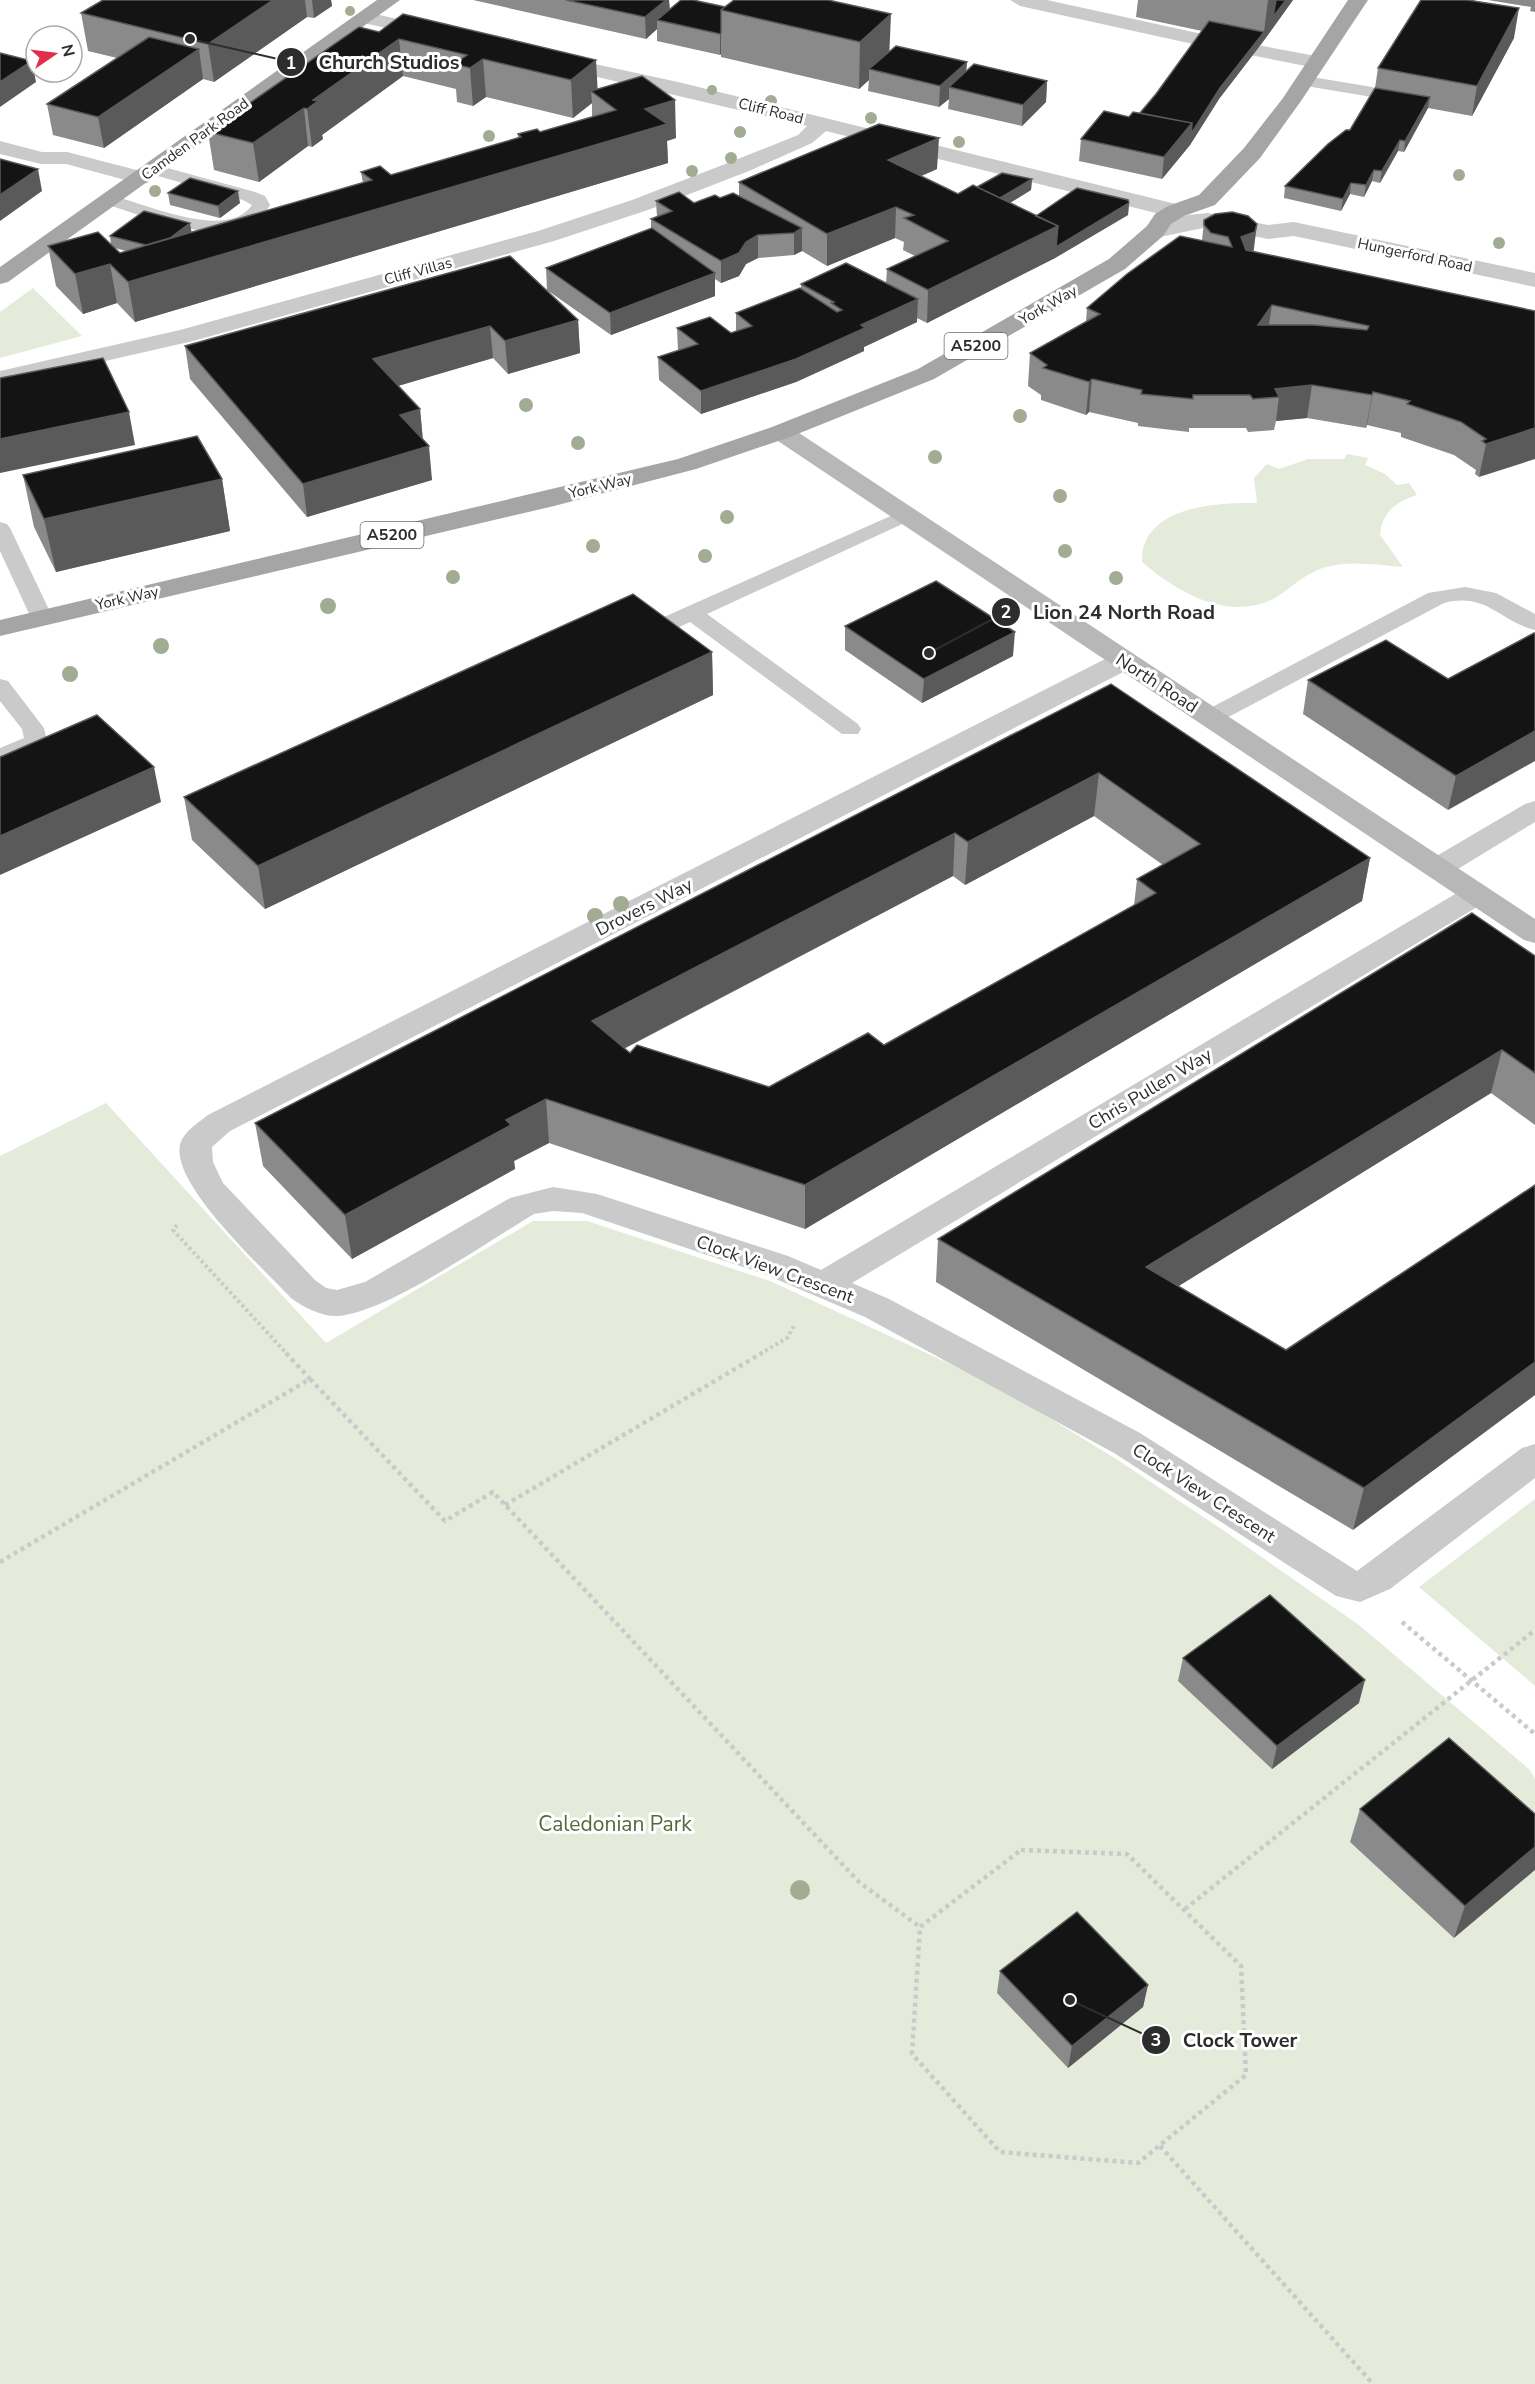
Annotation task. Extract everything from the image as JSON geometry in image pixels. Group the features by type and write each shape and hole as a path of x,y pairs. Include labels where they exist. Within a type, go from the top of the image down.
{"main road":[{"name":"Camden Park Road","path":"0,277 390,0"},
{"name":"York Way","path":"0,628 687,464 781,432 926,374 1036,313 1117,264 1155,231 1163,219 1176,211 1207,210 1311,72 1358,0"}],"street":[{"path":"1020,0 1202,39"},
{"path":"366,18 452,37"},
{"path":"1257,51 1311,72"},
{"name":"Cliff Road","path":"531,56 685,89 1176,211"},
{"name":"Cliff Villas","path":"0,378 185,336 546,236 640,205 741,166 805,139 821,124"},
{"path":"0,147 41,158 67,158 147,173"},
{"name":"Hungerford Road","path":"1207,210 1268,232 1294,229 1535,280"},
{"name":"York Way","path":"1155,231 1188,222 1207,210"},
{"name":"North Road","path":"781,432 904,516 1535,933"},
{"name":"Drovers Way","path":"200,1173 195,1161 197,1142 219,1124 1123,661"},
{"path":"1438,868 1535,810"},
{"name":"Chris Pullen Way","path":"824,1284 1477,894"},
{"name":"Clock View Crescent","path":"200,1173 211,1191 303,1289 325,1301 347,1302 376,1292 522,1206 554,1197 596,1206 776,1265 877,1308 1127,1443 1316,1567 1349,1586 1360,1587"},
{"path":"1360,1587 1377,1578 1535,1458"}],"lane":[{"path":"1311,72 1372,92"},
{"path":"110,200 222,227 242,222 259,210 261,205 259,200 249,196 147,173"},
{"path":"663,626 904,516"},
{"path":"0,528 42,618"},
{"path":"1209,718 1436,598 1467,592 1483,594 1529,620 1535,594"},
{"path":"692,613 850,729"},
{"path":"0,686 33,728 36,741 0,757"}],"path":[{"path":"505,1505 787,1338 824,1284"},
{"path":"0,1562 310,1378 445,1521 492,1492 859,1882 920,1928"},
{"path":"1360,1587 1535,1734"},
{"path":"1185,1910 1535,1630"},
{"path":"1021,1850 1127,1854 1241,1966 1246,2075 1138,2163 1000,2152 912,2054 920,1928 1021,1850"},
{"path":"1160,2146 1373,2384"}],"green space":[{"path":"33,288 82,336 0,358 0,312"},
{"path":"1347,454 1368,458 1365,465 1385,474 1397,485 1409,483 1417,495 1391,509 1381,527 1380,535 1403,567 1355,563 1326,567 1302,578 1271,600 1254,606 1236,607 1202,600 1170,583 1142,562 1145,544 1153,529 1167,519 1202,507 1257,503 1254,478 1267,464 1279,469 1308,459 1344,459"},
{"name":"Caledonian Park","path":"106,1103 326,1343 533,1221 587,1221 770,1281 996,1385 1116,1459 1359,1625 1530,1770 1535,1779 1535,2384 0,2384 0,1156"},
{"path":"1535,1499 1535,1686 1419,1587"}],"building":[{"path":"103,0 273,0 208,44 81,13"},
{"path":"566,0 666,0 645,17"},
{"path":"681,0 693,0 725,7 721,10 721,33 657,20"},
{"path":"734,0 828,0 891,14 860,42 721,10"},
{"path":"1276,0 1286,0 1273,17"},
{"path":"1421,0 1467,0 1519,8 1477,86 1378,68"},
{"path":"403,14 596,60 571,80 483,59 470,68 454,64 467,55 399,39 313,100 318,101 307,109 304,108 253,143 208,132 359,27 379,32"},
{"path":"1209,21 1264,32 1220,88 1191,134 1192,123 1140,113 1156,94"},
{"path":"149,37 199,49 98,117 47,104 77,84 84,84 84,80"},
{"path":"896,46 967,62 940,86 869,69"},
{"path":"0,53 24,59 24,66 0,82"},
{"path":"974,64 1047,81 1023,105 949,87"},
{"path":"642,76 675,100 645,109 667,124 128,282 110,264 75,274 48,246 98,232 120,253 372,180 361,172 380,166 391,175 521,137 518,134 537,129 540,132 616,110 591,91"},
{"path":"1375,88 1430,97 1405,141 1400,140 1382,171 1374,170 1366,185 1351,183 1343,199 1285,186 1328,144 1346,130 1350,130"},
{"path":"1104,111 1129,117 1133,112 1192,123 1164,157 1081,139"},
{"path":"879,124 939,138 888,160 958,194 973,185 1058,226 928,290 887,269 948,241 904,218 914,215 896,207 827,234 739,182"},
{"path":"0,159 38,169 0,195"},
{"path":"1002,173 1032,179 1000,198 977,187"},
{"path":"190,178 238,191 218,206 168,193"},
{"path":"1077,188 1128,200 1129,203 1056,247 1058,226 1036,216"},
{"path":"679,192 694,203 715,195 720,198 733,193 802,228 794,233 758,235 746,242 739,253 721,261 651,219 672,211 656,201"},
{"path":"144,211 190,223 170,238 146,245 110,236"},
{"path":"1232,212 1248,216 1257,224 1255,232 1241,237 1246,250 1535,311 1535,428 1486,444 1482,441 1486,439 1461,422 1407,404 1410,401 1373,392 1372,395 1312,385 1275,389 1279,397 1253,399 1250,395 1193,395 1193,399 1141,394 1142,390 1092,379 1089,382 1043,368 1047,365 1030,353 1100,314 1087,308 1127,274 1180,236 1232,247 1228,237 1211,233 1204,225 1204,220 1215,214","holes":["1272,305 1369,326 1367,330 1314,325 1258,325"]},
{"path":"652,228 715,273 610,313 546,268"},
{"path":"510,256 578,320 505,341 490,326 373,359 420,409 400,415 429,446 303,484 185,346"},
{"path":"846,263 918,299 861,325 865,328 796,359 701,391 658,357 698,344 677,328 710,317 731,333 752,326 736,313 800,288 837,312 842,310 831,303 834,302 801,284"},
{"path":"103,358 129,412 0,439 0,378"},
{"path":"197,436 222,479 44,519 23,475"},
{"path":"936,581 1015,632 924,679 845,626"},
{"path":"633,594 712,652 258,866 184,797"},
{"path":"1534,633 1535,731 1456,776 1308,680 1386,640 1448,679"},
{"path":"1111,684 1370,858 805,1185 546,1099 506,1120 511,1125 345,1215 255,1123","holes":["1099,773 1200,844 1137,879 1156,893 884,1045 868,1033 769,1087 637,1045 630,1053 592,1021 955,833 968,842"]},
{"path":"97,715 154,767 0,836 0,757"},
{"path":"1472,913 1535,956 1535,1073 1502,1050 1146,1267 1286,1350 1535,1185 1535,1362 1364,1488 938,1239"},
{"path":"1270,1595 1365,1680 1277,1746 1183,1658"},
{"path":"1449,1738 1535,1814 1535,1847 1465,1906 1360,1809"},
{"path":"1077,1912 1148,1985 1072,2046 1000,1971"}],"place":[{"name":"Church Studios","path":"190,39"},
{"name":"Lion 24 North Road","path":"929,653"},
{"name":"Clock Tower","path":"1070,2000"}]}
